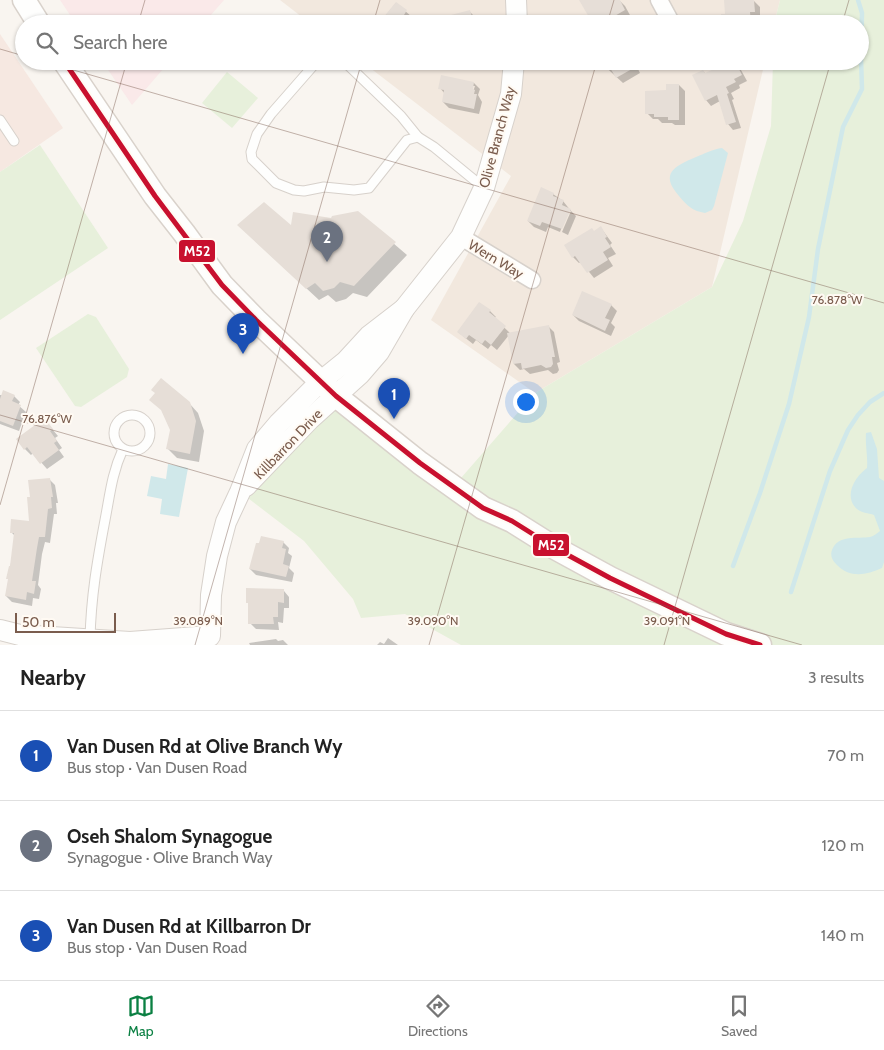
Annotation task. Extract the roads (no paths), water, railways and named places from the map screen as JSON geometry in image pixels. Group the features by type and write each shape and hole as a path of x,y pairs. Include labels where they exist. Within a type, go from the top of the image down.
{"main road":[{"path":"24,0 33,15"},
{"path":"70,70 154,196 222,285 328,389 420,463 483,508 512,521 555,548 610,578 726,634 760,645"}],"street":[{"path":"516,0 517,15"},
{"path":"659,0 667,15"},
{"name":"Olive Branch Way","path":"328,389 360,374 379,352 404,309 461,237 484,188 511,94 513,70"},
{"name":"Wern Way","path":"461,237 532,280"},
{"name":"Killbarron Drive","path":"211,641 211,596 217,556 226,522 240,492 310,419 328,389"},
{"path":"0,630 20,635 130,642 211,641"}],"lane":[{"path":"309,70 271,114 257,134 251,152 252,159 276,183 284,188 304,191 324,187 354,190 369,188 407,140 418,137"},
{"path":"353,70 394,110 418,137 434,147 484,188"},
{"path":"0,120 14,142"},
{"path":"126,416 138,416 150,428 149,440 146,446 135,451 123,449 114,435 117,423 126,416"},
{"path":"90,639 94,577 114,468 123,449"}],"water":[{"path":"722,148 728,153 714,206 712,210 705,213 697,211 679,196 673,188 670,176 676,167 715,149"},
{"path":"871,432 877,449 879,478 884,481 884,562 882,568 869,573 852,574 841,569 833,561 831,554 835,545 843,539 870,537 880,531 874,515 857,509 851,497 855,480 867,468 866,433"},
{"path":"168,464 188,468 179,517 160,514 162,499 147,496 151,476 166,479"}],"waterway":[{"path":"858,0 862,15"},
{"path":"733,566 760,493 789,404 809,317 818,249 843,127 862,89 861,70"},
{"path":"791,592 830,471 848,430 870,402 884,393"}],"place":[{"name":"Oseh Shalom Synagogue","path":"327,262"},
{"name":"Van Dusen Rd at Killbarron Dr","path":"243,354"},
{"name":"Van Dusen Rd at Olive Branch Wy","path":"394,419"}]}
